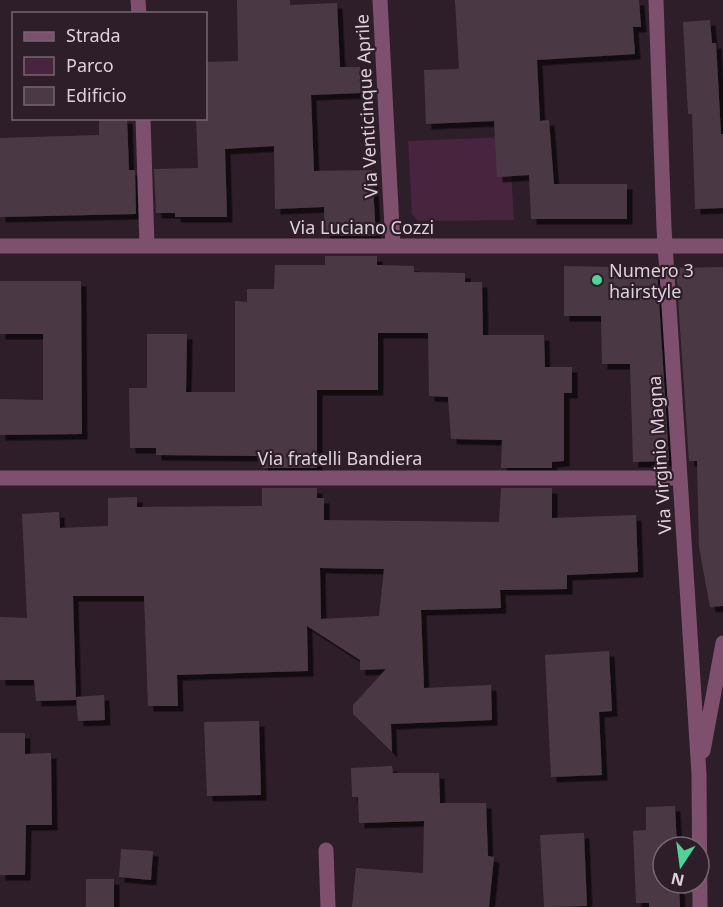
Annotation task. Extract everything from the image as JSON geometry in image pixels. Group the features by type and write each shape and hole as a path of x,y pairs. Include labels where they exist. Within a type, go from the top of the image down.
{"street":[{"name":"Via Venticinque Aprile","path":"380,0 393,246"},
{"name":"Via Virginio Magna","path":"656,0 666,247 699,774 700,907"},
{"path":"143,120 147,246"},
{"name":"Via Luciano Cozzi","path":"0,246 723,246"},
{"name":"Via fratelli Bandiera","path":"0,478 680,478"},
{"path":"699,774 723,643"},
{"path":"326,850 328,907"}],"green space":[{"path":"509,137 514,220 418,221 412,214 408,141"}],"building":[{"path":"237,0 290,0 290,5 337,3 340,67 360,67 361,93 311,95 314,171 372,170 376,236 325,236 324,207 275,209 274,146 225,149 227,217 175,217 175,213 156,213 154,169 198,168 196,120 207,120 207,62 238,61"},
{"path":"455,0 639,0 641,27 633,27 635,54 537,60 540,121 549,120 554,184 627,184 627,219 531,219 529,175 497,177 494,121 426,124 424,70 459,69"},
{"path":"710,20 712,43 716,43 721,134 723,134 723,208 695,209 692,114 688,114 683,22"},
{"path":"99,120 127,120 129,170 135,170 136,214 0,217 0,138 99,135"},
{"path":"325,256 377,256 377,265 414,266 414,272 465,273 465,282 482,282 483,335 544,335 545,367 572,367 572,393 564,393 564,461 552,462 552,468 501,468 502,440 451,439 448,397 429,396 428,333 378,333 378,390 317,390 317,468 262,468 262,456 156,455 156,448 130,448 129,388 147,388 147,334 187,334 186,392 235,392 235,301 247,302 247,289 274,289 275,265 325,265"},
{"path":"564,266 657,268 669,461 633,462 630,364 602,364 601,316 564,316"},
{"path":"723,267 723,606 710,607 699,547 697,461 689,461 676,268"},
{"path":"0,281 81,281 82,434 0,435 0,399 43,400 43,334 0,334"},
{"path":"262,488 317,488 317,498 324,498 324,520 499,522 501,488 552,488 552,518 636,515 638,572 567,575 567,589 500,590 501,608 421,610 424,688 491,685 492,720 391,724 392,752 353,714 353,705 386,669 360,670 360,660 307,626 308,671 177,675 178,706 148,706 144,596 73,596 76,700 36,701 34,680 0,680 0,617 27,618 22,514 59,512 60,528 108,526 108,498 137,497 137,507 262,506","holes":["320,568 384,569 379,616 321,619"]},
{"path":"609,651 612,711 599,712 602,775 551,777 545,655"},
{"path":"104,695 105,720 78,721 76,697"},
{"path":"259,721 261,795 207,796 204,722"},
{"path":"0,733 25,733 25,754 51,753 52,825 26,825 25,875 0,875"},
{"path":"392,766 393,773 439,773 440,803 486,803 488,856 494,857 489,907 352,907 356,868 423,873 424,821 359,823 358,797 352,797 351,768"},
{"path":"675,806 676,835 651,835 651,895 680,895 680,907 649,907 649,903 636,903 633,831 646,830 646,807"},
{"path":"584,833 587,906 544,907 540,835"},
{"path":"121,849 153,851 151,880 119,877"},
{"path":"86,879 114,879 114,907 86,907"}],"place":[{"name":"Numero 3 hairstyle","path":"597,280"}]}
